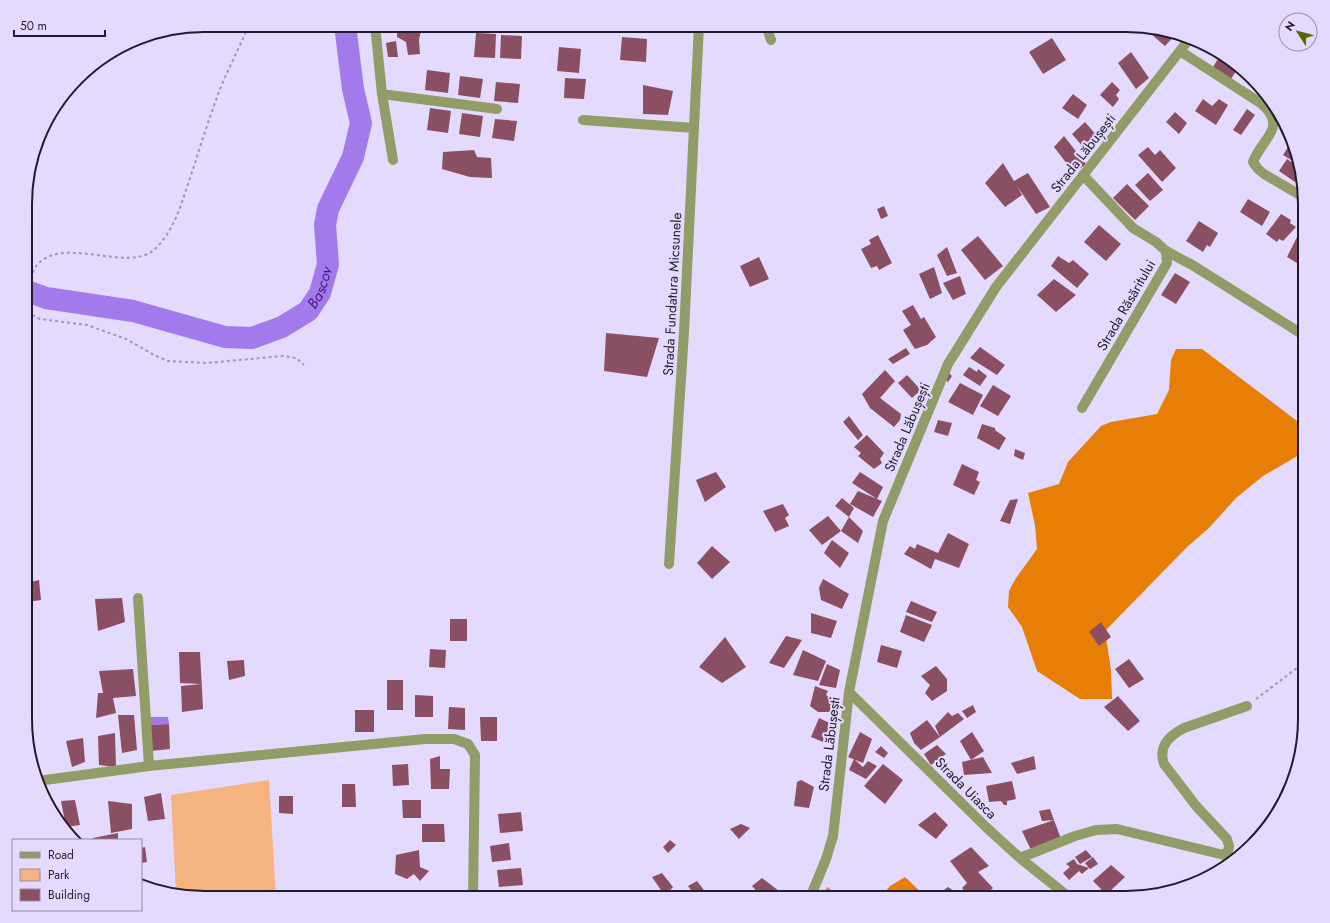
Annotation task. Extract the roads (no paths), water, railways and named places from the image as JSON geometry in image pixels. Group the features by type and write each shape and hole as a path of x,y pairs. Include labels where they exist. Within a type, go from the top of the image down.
{"street":[{"path":"376,32 382,94 392,160"},
{"name":"Strada Fundatura Micsunele","path":"669,564 684,332 699,32"},
{"path":"768,32 771,40"},
{"name":"Strada Lăbușești","path":"813,891 826,859 832,836 849,692 884,521 948,364 996,286 1186,43"},
{"path":"1180,51 1262,104 1271,112 1275,121 1273,128 1253,162 1258,170 1298,194"},
{"path":"382,94 497,109"},
{"path":"583,120 694,128"},
{"name":"Strada Răsăritului","path":"1082,408 1167,263 1166,251 1156,242 1133,228 1083,176"},
{"path":"1166,251 1194,266 1298,332"},
{"path":"138,598 149,766"},
{"name":"Strada Uiasca","path":"849,692 987,828 1020,858 1061,891"},
{"path":"1020,858 1075,836 1096,830 1117,829 1224,855 1228,851 1229,846 1227,839 1188,796 1164,764 1162,756 1163,746 1175,733 1184,728 1247,706"},
{"path":"44,780 149,766 424,739 454,739 468,744 475,755 473,891"}],"waterway":[{"name":"Bascov","path":"32,293 46,298 133,311 225,337 252,338 282,327 308,311 320,293 328,264 325,225 328,209 353,157 361,123 353,89 346,32"}]}
